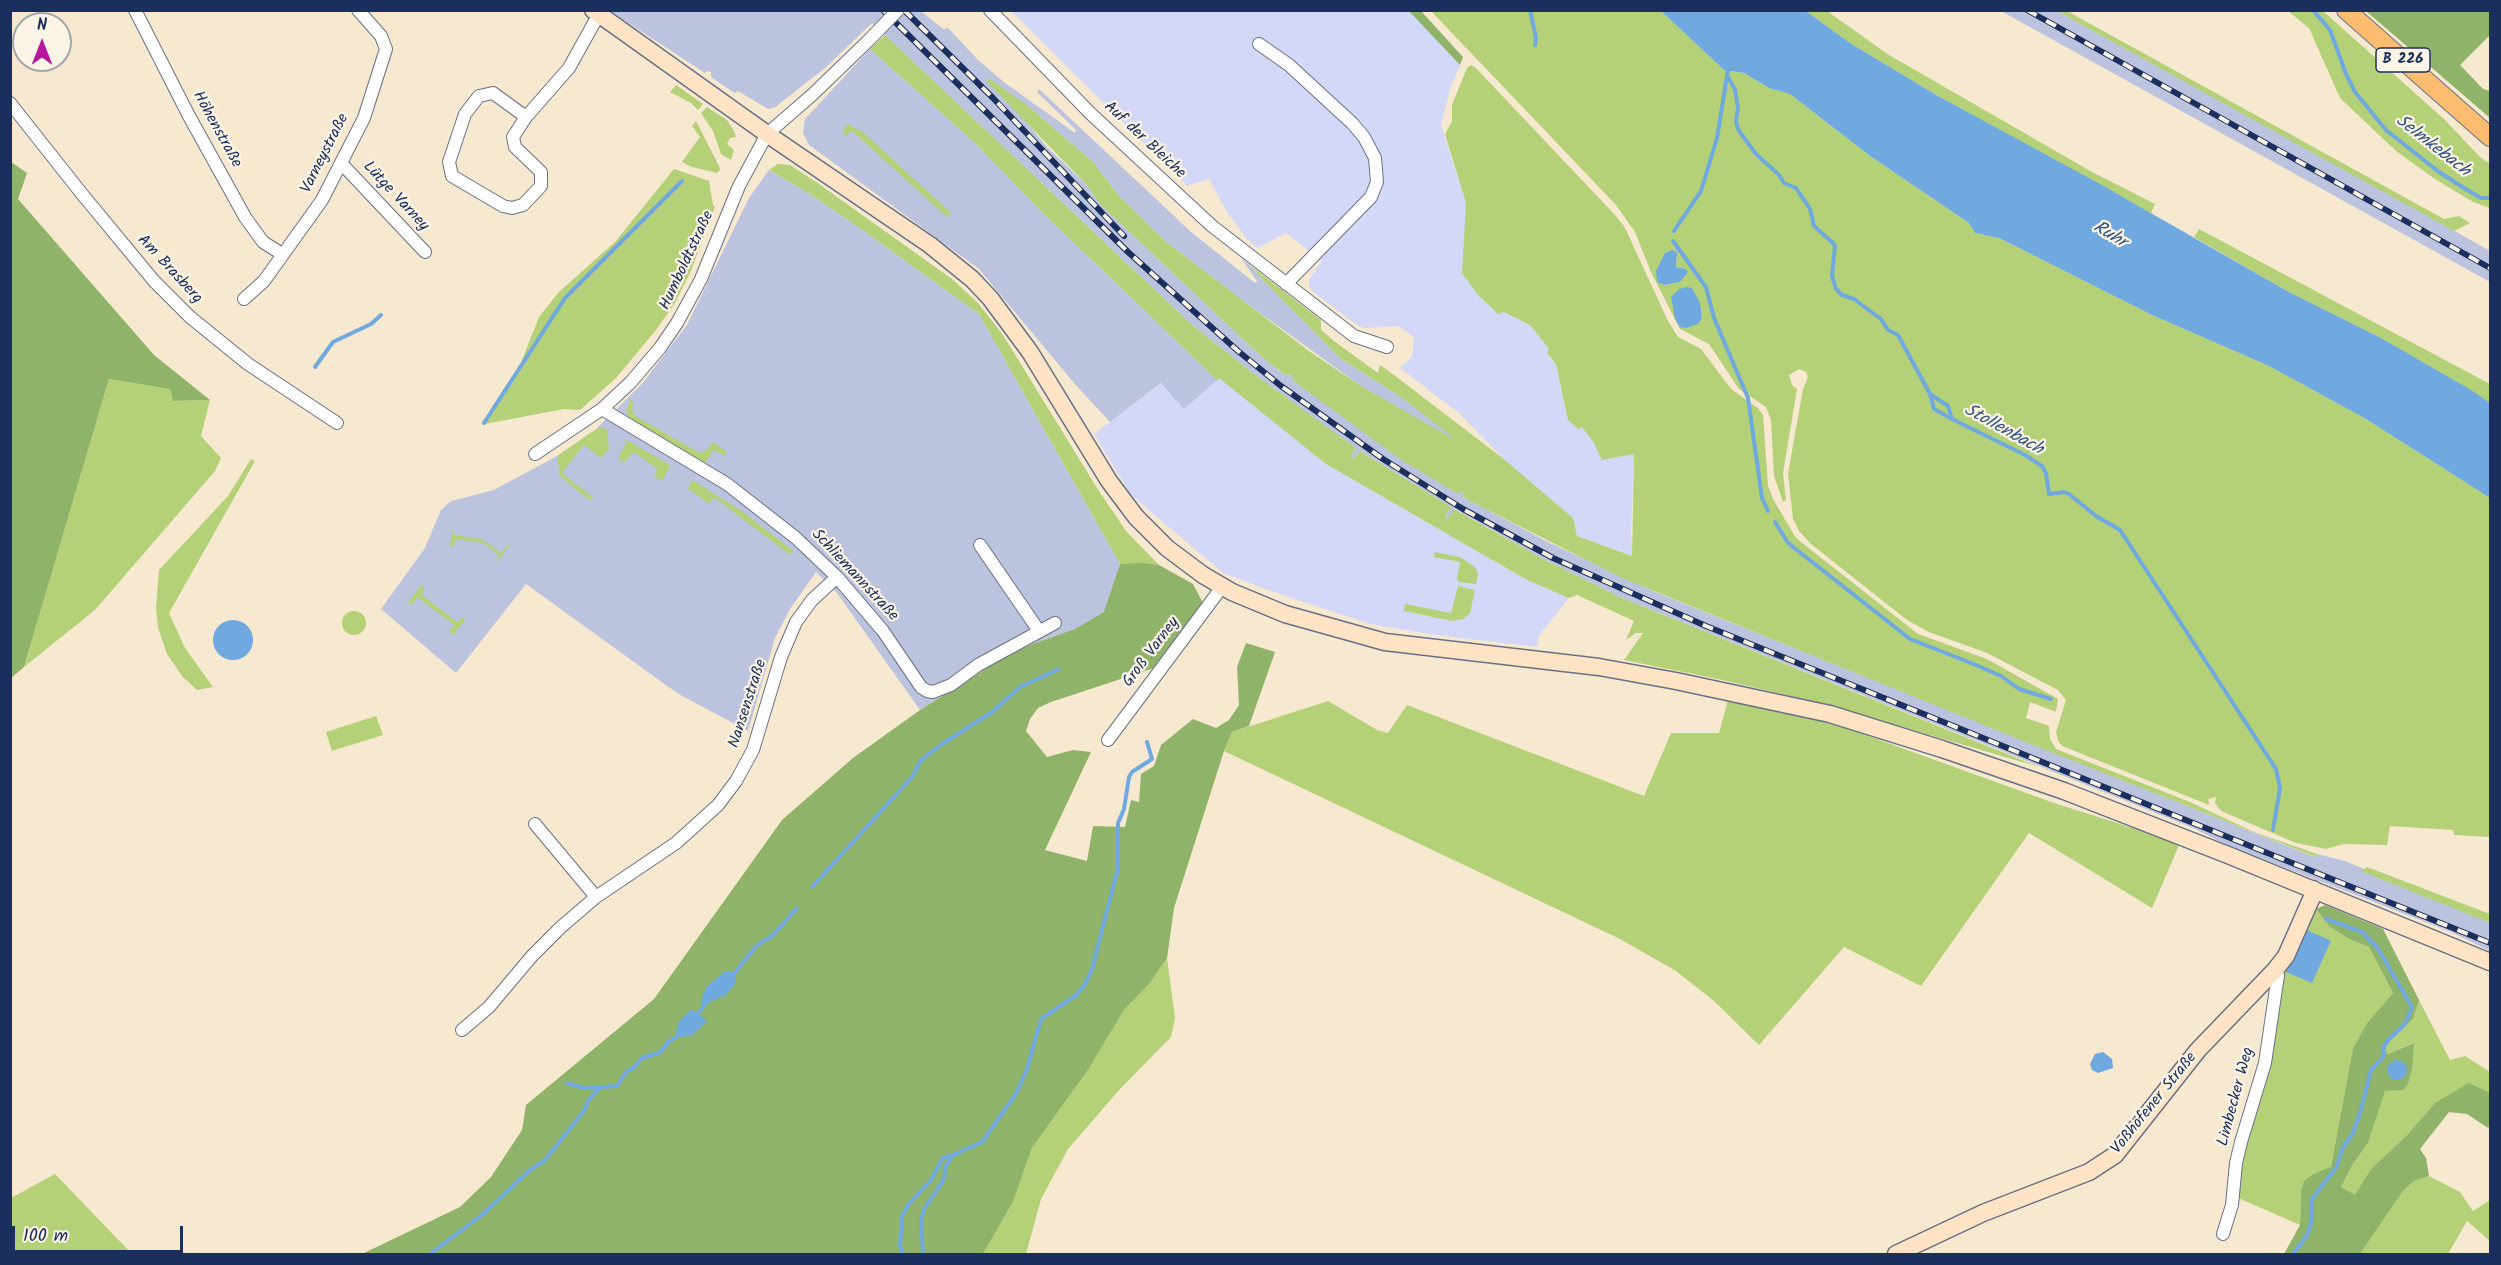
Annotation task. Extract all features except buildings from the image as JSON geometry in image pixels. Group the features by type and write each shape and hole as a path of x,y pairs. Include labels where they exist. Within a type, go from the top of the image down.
{"main road":[{"name":"B 226","path":"2346,10 2490,137"},
{"path":"596,13 767,134 914,233 972,279 990,298 1030,352 1109,481 1136,517 1167,548 1222,587 1285,614 1385,642 1599,667 1830,714 2032,779 2490,962"},
{"name":"Voßhöfener Straße","path":"1906,1252 1983,1214 2089,1172 2115,1155 2198,1050 2286,956 2313,890"}],"street":[{"name":"Höhenstraße","path":"135,10 244,217 263,242 282,254"},
{"name":"Varneystraße","path":"244,299 264,281 322,200 364,118 386,49 381,36 358,10"},
{"path":"767,134 805,102 898,10"},
{"name":"Auf der Bleiche","path":"990,10 1090,113 1212,226 1353,336 1387,347"},
{"path":"526,117 494,93 479,96 465,114 449,162 452,176 503,206 512,208 523,206 542,182 540,170 513,144 515,134 526,117 568,68 596,13"},
{"path":"1259,44 1289,64 1352,123 1364,137 1375,158 1377,182 1371,197 1286,284"},
{"name":"Am Brasberg","path":"10,104 154,281 190,317 248,364 337,423"},
{"name":"Humboldtstraße","path":"535,454 602,409 630,383 660,348 677,323 701,279 739,186 767,134"},
{"name":"Lütge Varney","path":"341,164 425,252"},
{"name":"Schliemannstraße","path":"602,409 747,498 796,538 837,577 884,631 921,687 927,691 933,692 951,685 978,665 1055,623"},
{"path":"980,545 1039,631"},
{"name":"Nansenstraße","path":"462,1030 489,1007 544,944 596,897 692,830 726,795 753,750 782,657 796,622 812,600 837,577"},
{"name":"Groß Varney","path":"1108,740 1222,587"},
{"path":"535,824 596,897"},
{"name":"Limbecker Weg","path":"2223,1234 2232,1205 2241,1142 2265,1063 2278,975 2275,970"}],"shaded area":[{"path":"610,11 921,11 943,29 948,28 978,60 1005,83 1075,133 1076,130 1037,92 1039,89 1190,231 1255,283 1257,281 1241,258 1251,266 1340,358 1405,400 1458,441 1453,441 1361,386 1165,241 1120,197 1093,162 1028,106 1028,124 1047,147 1086,184 1100,204 1264,359 1287,376 1290,374 1293,376 1458,494 1460,491 1464,493 1463,497 1548,542 1655,592 2282,844 2315,857 2317,854 2345,861 2490,922 2490,951 2451,932 2227,845 2193,828 1622,598 1543,559 1455,509 1448,519 1445,517 1451,507 1360,451 1354,459 1351,456 1356,449 1254,374 1191,324 872,23 825,68 774,108 768,109 738,91 735,93 711,77 711,72 705,73"},
{"path":"1011,11 1410,11 1460,65 1450,89 1441,125 1466,203 1465,233 1504,312 1530,325 1549,349 1547,353 1556,364 1568,420 1582,426 1602,460 1634,453 1631,533 1633,556 1577,536 1573,518 1505,460 1460,414 1400,368 1412,357 1414,337 1398,326 1365,328 1358,326 1312,291 1309,279 1322,261 1286,233 1257,248 1246,238 1227,212 1209,179 1187,186"},
{"path":"2001,11 2057,11 2336,164 2490,251 2490,282"},
{"path":"870,49 975,143 1045,215 1217,380 1184,409 1161,383 1110,422 1074,383 979,269 809,145 803,133 805,119"},
{"path":"769,170 854,224 979,314 1120,564 1105,612 1075,629 1030,645 995,663 920,710 837,593 816,572 790,609 775,638 748,731 677,693 526,584 456,673 381,609 425,548 441,510 451,501 494,490 557,456 595,430 642,384 687,325 749,198"},
{"path":"1219,377 1326,464 1527,580 1569,598 1538,637 1538,647 1435,635 1370,624 1223,573 1131,495 1094,434 1162,383"}],"green space":[{"path":"1409,11 1421,11 1463,57 1460,65"},
{"path":"1431,11 1661,11 1724,70 1744,73 1769,88 1790,94 1870,156 1969,223 1975,233 1999,238 2152,315 2269,366 2366,419 2490,498 2490,837 2454,835 2453,830 2390,826 2387,845 2344,844 2326,849 2296,843 2221,811 2215,803 2216,797 2208,799 2209,805 2062,746 2056,732 2066,700 2058,690 1987,653 1929,632 1907,620 1811,544 1799,531 1793,519 1788,474 1803,389 1808,377 1806,372 1799,369 1789,375 1792,385 1797,389 1783,473 1786,500 1783,502 1774,476 1771,420 1766,407 1739,389 1709,344 1680,329 1651,272 1635,232 1616,205","holes":["1677,256 1676,267 1686,269 1680,282 1665,285"]},
{"path":"1806,11 1827,11 1889,55 2092,172 2155,204 2151,213 1938,96 1850,43"},
{"path":"2057,11 2067,11 2444,219 2459,216 2470,223 2454,231"},
{"path":"2288,11 2323,11 2445,120 2480,157 2490,164 2490,208 2473,202 2435,179 2396,151 2340,98 2309,28"},
{"path":"2366,11 2490,11 2490,35 2460,65 2483,89 2490,91 2490,118"},
{"path":"885,35 1191,324 1254,374 1356,448 1351,456 1354,459 1360,451 1451,507 1445,517 1448,519 1454,509 1543,559 1622,598 2039,767 1821,703 1624,660 1643,633 1636,633 1626,640 1634,621 1577,595 1569,598 1527,580 1326,464 1219,378 1217,380 1045,215 975,143 870,49"},
{"path":"1471,65 1616,216 1625,228 1668,321 1678,337 1701,349 1731,389 1758,408 1763,415 1768,486 1796,538 1918,634 1987,659 2058,699 2056,712 2030,702 2026,718 2049,726 2050,739 2056,749 2190,802 2254,832 2317,854 2316,857 1622,578 1470,501 1462,496 1464,493 1461,491 1458,494 1400,459 1295,382 1292,379 1293,376 1290,374 1287,376 1264,359 1100,204 1086,184 986,81 989,78 1028,106 1093,162 1120,197 1165,241 1309,351 1361,386 1457,441 1405,400 1340,358 1251,266 1321,320 1321,330 1334,341 1378,373 1380,365 1505,460 1573,518 1577,536 1632,556 1634,454 1602,460 1594,443 1582,427 1578,429 1568,420 1556,364 1547,353 1549,349 1530,325 1504,312 1498,314 1477,294 1462,273 1466,203 1445,134 1452,121 1452,105 1467,68"},
{"path":"676,85 703,104 698,110 691,103 670,92"},
{"path":"707,107 727,120 734,131 736,137 730,138 727,144 734,150 731,160 721,154 713,131 701,113"},
{"path":"696,121 719,166 720,170 717,173 682,162 700,137 692,126"},
{"path":"848,124 863,132 951,213 947,217 852,131 846,136 842,131"},
{"path":"11,162 27,173 18,199 154,355 210,400 173,401 170,389 109,379 24,667 11,678"},
{"path":"778,164 790,165 819,184 952,279 978,303 1003,335 1126,531 1159,565 1120,564 979,314 854,224 769,170"},
{"path":"674,169 709,181 715,207 690,273 675,303 656,330 616,378 580,410 564,409 485,424 520,365 539,317 559,292 615,242"},
{"path":"2199,229 2490,384 2490,403 2381,338 2289,292 2194,237"},
{"path":"109,379 170,389 173,401 210,400 201,436 221,458 215,471 95,610 24,667"},
{"path":"630,400 634,403 632,408 635,416 700,453 708,449 713,442 726,451 725,456 714,450 704,464 631,420 626,411"},
{"path":"603,427 607,430 609,449 601,458 584,445 562,473 594,498 589,500 560,476 557,456"},
{"path":"627,440 670,465 663,481 655,477 657,469 636,453 631,454 625,462 618,459"},
{"path":"251,459 255,461 169,613 185,648 213,687 197,690 182,676 167,654 158,628 156,608 159,570 228,496"},
{"path":"692,480 743,512 793,551 790,555 715,498 708,503 688,489"},
{"path":"453,527 454,535 482,539 501,553 510,545 496,563 499,555 483,543 455,539 454,547 450,546"},
{"path":"1435,552 1460,557 1475,567 1478,573 1476,584 1459,582 1457,579 1460,562 1434,557"},
{"path":"1120,564 1159,565 1193,584 1204,605 1157,667 1051,702 1038,708 1030,719 1026,731 1047,757 1073,750 1091,752 1045,850 1087,861 1093,826 1125,827 1131,800 1139,802 1141,774 1154,766 1161,745 1193,719 1216,728 1229,720 1239,705 1237,667 1246,643 1275,652 1249,726 1232,732 1224,751 1174,908 1167,958 1150,983 1124,1010 1088,1070 1032,1148 1013,1202 983,1254 362,1254 460,1207 491,1177 522,1130 526,1105 654,999 782,820 853,758 920,710 995,663 1030,645 1075,629 1104,612"},
{"path":"421,585 425,588 421,594 457,622 462,617 466,619 453,635 449,632 454,625 417,597 412,605 408,602"},
{"path":"1458,586 1475,590 1470,613 1463,619 1452,621 1404,611 1405,604 1451,613"},
{"path":"354,611 363,614 366,623 363,632 354,635 345,632 342,623 345,614"},
{"path":"1728,700 1838,725 2054,803 2180,843 2152,908 2029,833 1921,986 1844,947 1759,1045 1714,1001 1676,971 1620,939 1224,751 1232,732 1328,701 1377,730 1388,733 1407,705 1644,796 1671,733 1719,733"},
{"path":"376,716 383,735 332,751 326,732"},
{"path":"2367,867 2490,914 2490,923 2361,871"},
{"path":"2325,905 2383,929 2419,1000 2413,1019 2390,1041 2385,1050 2388,1054 2414,1043 2408,1084 2403,1090 2385,1091 2368,1143 2353,1164 2341,1187 2355,1195 2371,1169 2407,1135 2435,1103 2469,1083 2490,1093 2490,1125 2488,1128 2467,1114 2449,1112 2420,1149 2426,1158 2429,1176 2414,1181 2403,1191 2360,1254 2284,1254 2300,1225 2301,1191 2304,1181 2315,1173 2331,1167 2353,1048 2367,1023 2393,993 2369,947 2349,939 2330,927 2316,909"},
{"path":"2316,909 2330,927 2349,939 2369,947 2393,993 2367,1023 2353,1048 2331,1168 2315,1173 2301,1191 2300,1225 2236,1197 2236,1186 2284,970"},
{"path":"1167,958 1175,1018 1171,1037 1120,1089 1068,1149 1041,1199 1026,1254 983,1254 1013,1202 1032,1148 1088,1070 1124,1010 1150,983"},
{"path":"2419,1000 2450,1060 2465,1056 2490,1072 2490,1093 2435,1103 2407,1135 2371,1169 2355,1196 2341,1187 2353,1164 2368,1143 2385,1090 2403,1090 2413,1043 2388,1054 2385,1051 2390,1041 2413,1019"},
{"path":"55,1174 132,1254 11,1254 11,1198"},
{"path":"2429,1176 2460,1192 2473,1211 2490,1200 2490,1241 2467,1221 2448,1254 2360,1254 2403,1191 2414,1181"}],"water":[{"name":"Ruhr","path":"1661,11 1806,11 1850,43 1938,96 2100,184 2289,292 2381,338 2471,390 2490,403 2490,498 2366,419 2269,366 2152,315 1999,238 1975,233 1969,223 1870,156 1790,94 1769,88 1744,73 1724,70"},
{"path":"1672,250 1677,252 1676,267 1686,269 1688,272 1680,282 1665,285 1657,282 1656,271 1665,253"},
{"path":"1692,288 1700,303 1702,318 1698,324 1686,328 1680,327 1675,319 1671,297 1679,289"},
{"path":"233,620 241,621 247,626 252,632 252,648 247,654 241,659 233,660 225,659 219,654 214,648 213,640 214,632 219,626 225,621"},
{"path":"2305,929 2331,941 2312,983 2286,972"},
{"path":"725,971 731,971 734,975 736,979 734,985 726,995 703,1005 701,1002 706,987"},
{"path":"692,1009 707,1021 691,1036 678,1037 676,1031 680,1020"},
{"path":"2103,1052 2112,1059 2113,1068 2098,1073 2092,1070 2090,1064 2095,1054"},
{"path":"2397,1060 2404,1063 2407,1070 2404,1077 2397,1080 2390,1077 2387,1070 2390,1063"}],"waterway":[{"path":"1530,10 1536,38 1535,45"},
{"name":"Selmkebach","path":"2313,10 2330,30 2355,92 2386,130 2439,172 2481,198 2490,198"},
{"name":"Stollenbach","path":"1729,66 1727,75 1735,90 1738,107 1736,122 1739,131 1756,154 1779,175 1784,183 1796,188 1810,209 1814,226 1835,245 1832,276 1836,289 1881,319 1888,330 1898,335 1930,394 1948,406 1952,419 2025,455 2042,466 2046,473 2049,494 2064,492 2069,494 2096,516 2120,530 2276,769 2280,788 2273,830"},
{"path":"1674,231 1701,191 1717,138 1727,76"},
{"path":"484,423 565,298 682,181"},
{"path":"1673,241 1706,287 1714,318 1748,398 1762,498 1768,511"},
{"path":"315,367 333,342 371,324 381,315"},
{"path":"1930,394 1934,409 1952,419"},
{"path":"1775,522 1788,543 1910,639 2001,676 2019,689 2051,699"},
{"path":"812,887 912,777 921,760 992,712 1020,687 1059,669"},
{"path":"923,1254 921,1221 924,1209 944,1179 945,1167 953,1155 982,1142 1016,1094 1027,1069 1041,1019 1075,996 1084,986 1092,969 1118,868 1118,823 1124,809 1129,777 1132,772 1152,759 1147,742"},
{"path":"732,976 757,945 772,936 797,908"},
{"name":"Stollenbach","path":"2293,1254 2307,1235 2311,1223 2312,1199 2337,1166 2342,1149 2353,1133 2371,1070 2383,1057 2384,1046 2389,1039 2405,1024 2412,1007 2377,947 2362,932 2326,919"},
{"path":"696,1016 706,1003"},
{"path":"567,1083 584,1088 617,1086 626,1072 642,1058 661,1052 668,1042 679,1035"},
{"path":"430,1254 482,1215 530,1170 544,1161 584,1111 589,1099 599,1089"},
{"path":"902,1254 900,1245 902,1216 908,1205 931,1180 942,1159 951,1155"}],"railway":[{"path":"883,10 1128,252 1238,351 1281,386 1383,459 1463,509 1553,558 1706,626 2490,943"},
{"path":"904,10 993,98 1124,236"},
{"path":"2027,10 2490,268"}]}
